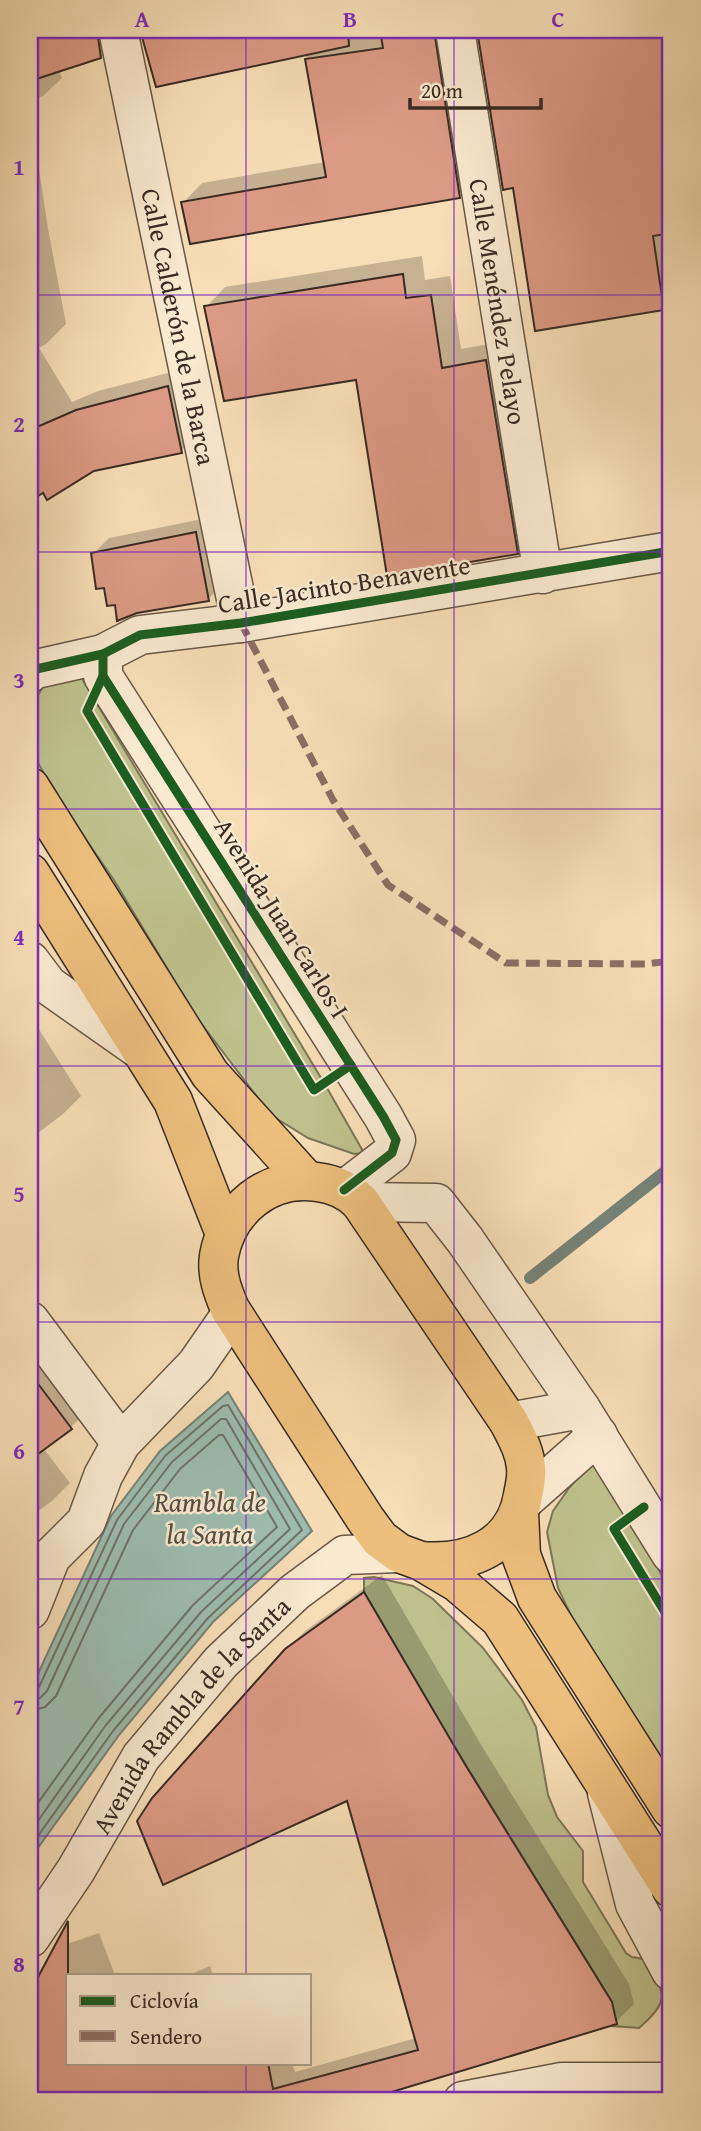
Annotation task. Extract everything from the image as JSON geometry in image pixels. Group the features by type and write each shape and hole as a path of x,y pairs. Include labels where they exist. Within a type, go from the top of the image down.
{"main road":[{"path":"30,787 210,1074 306,1180"},
{"path":"30,873 173,1101 225,1234"},
{"path":"671,1809 537,1598 521,1555 521,1507 526,1467 520,1444 509,1422 352,1196 331,1184 306,1180 280,1184 257,1194 238,1212 225,1234 219,1259 220,1285 232,1313 380,1539 458,1583 500,1619 671,1888"},
{"path":"410,1557 444,1563 468,1559 489,1549 507,1533 521,1507"}],"street":[{"name":"Calle Calderón de la Barca","path":"118,30 242,623"},
{"name":"Calle Menéndez Pelayo","path":"454,30 543,574"},
{"name":"Calle Jacinto Benavente","path":"30,673 32,670 103,654 140,635 242,623 671,551"},
{"name":"Avenida Juan Carlos I","path":"103,654 103,676 396,1140 392,1153 352,1196"},
{"path":"30,961 48,985 139,1049"},
{"path":"352,1196 436,1203 466,1240 590,1422 671,1554"},
{"path":"30,1610 40,1564 86,1522 103,1476 121,1443 196,1365 232,1313"},
{"path":"30,1321 121,1443"},
{"path":"509,1422 590,1422"},
{"path":"521,1507 590,1422"},
{"name":"Avenida Rambla de la Santa","path":"30,1938 76,1870 141,1757 221,1662 295,1592 345,1555 410,1557"},
{"path":"604,1781 635,1904 671,1972"},
{"path":"463,2101 562,2082 654,2088"}],"green space":[{"path":"78,672 364,1153 354,1154 308,1138 271,1115 197,1018 114,880 59,801 30,748 30,708 43,687"},
{"path":"597,1457 671,1592 671,1770 593,1662 558,1588 547,1532 553,1511 569,1488"},
{"path":"374,1577 413,1586 433,1599 483,1648 522,1700 536,1727 548,1795 557,1817 583,1851 583,1882 626,1953 649,1960 661,1990 662,1997 656,2011 639,2028 612,2026 612,2002 436,1717 364,1592 364,1578"}],"water":[{"name":"Rambla de la Santa","path":"228,1392 312,1531 213,1622 119,1735 30,1859 30,1691 111,1516 160,1451"}],"building":[{"path":"30,30 97,30 101,58 30,81"},
{"path":"140,30 348,30 349,46 156,87"},
{"path":"380,30 434,30 460,198 190,244 181,202 326,177 305,59 383,48"},
{"path":"477,30 671,30 671,233 653,236 664,310 535,331 513,188 503,190"},
{"path":"403,274 406,298 431,295 442,368 486,360 518,554 387,576 356,380 224,401 204,306"},
{"path":"168,386 182,453 94,471 47,500 43,493 30,501 30,430 76,410"},
{"path":"196,532 209,601 137,613 117,621 115,605 107,606 104,588 96,589 91,553"},
{"path":"30,1373 72,1429 30,1460"},
{"path":"364,1592 466,1766 612,2002 617,2024 362,2101 30,2101 30,1992 68,1921 66,2064 268,2064 273,2089 418,2050 347,1801 163,1885 137,1821 152,1798 285,1649"}],"waterway":[{"name":"Rambla de la Santa","path":"530,1278 671,1167"}],"marked path":[{"path":"241,623 333,800 388,885 506,963 646,964 671,961"}],"cycle path":[{"path":"30,673 32,670 103,654 140,635 241,623 671,551"},
{"path":"103,654 103,676 396,1140 392,1153 344,1190"},
{"path":"103,676 87,711 314,1090 351,1065"},
{"path":"644,1507 614,1529 671,1622"}]}
